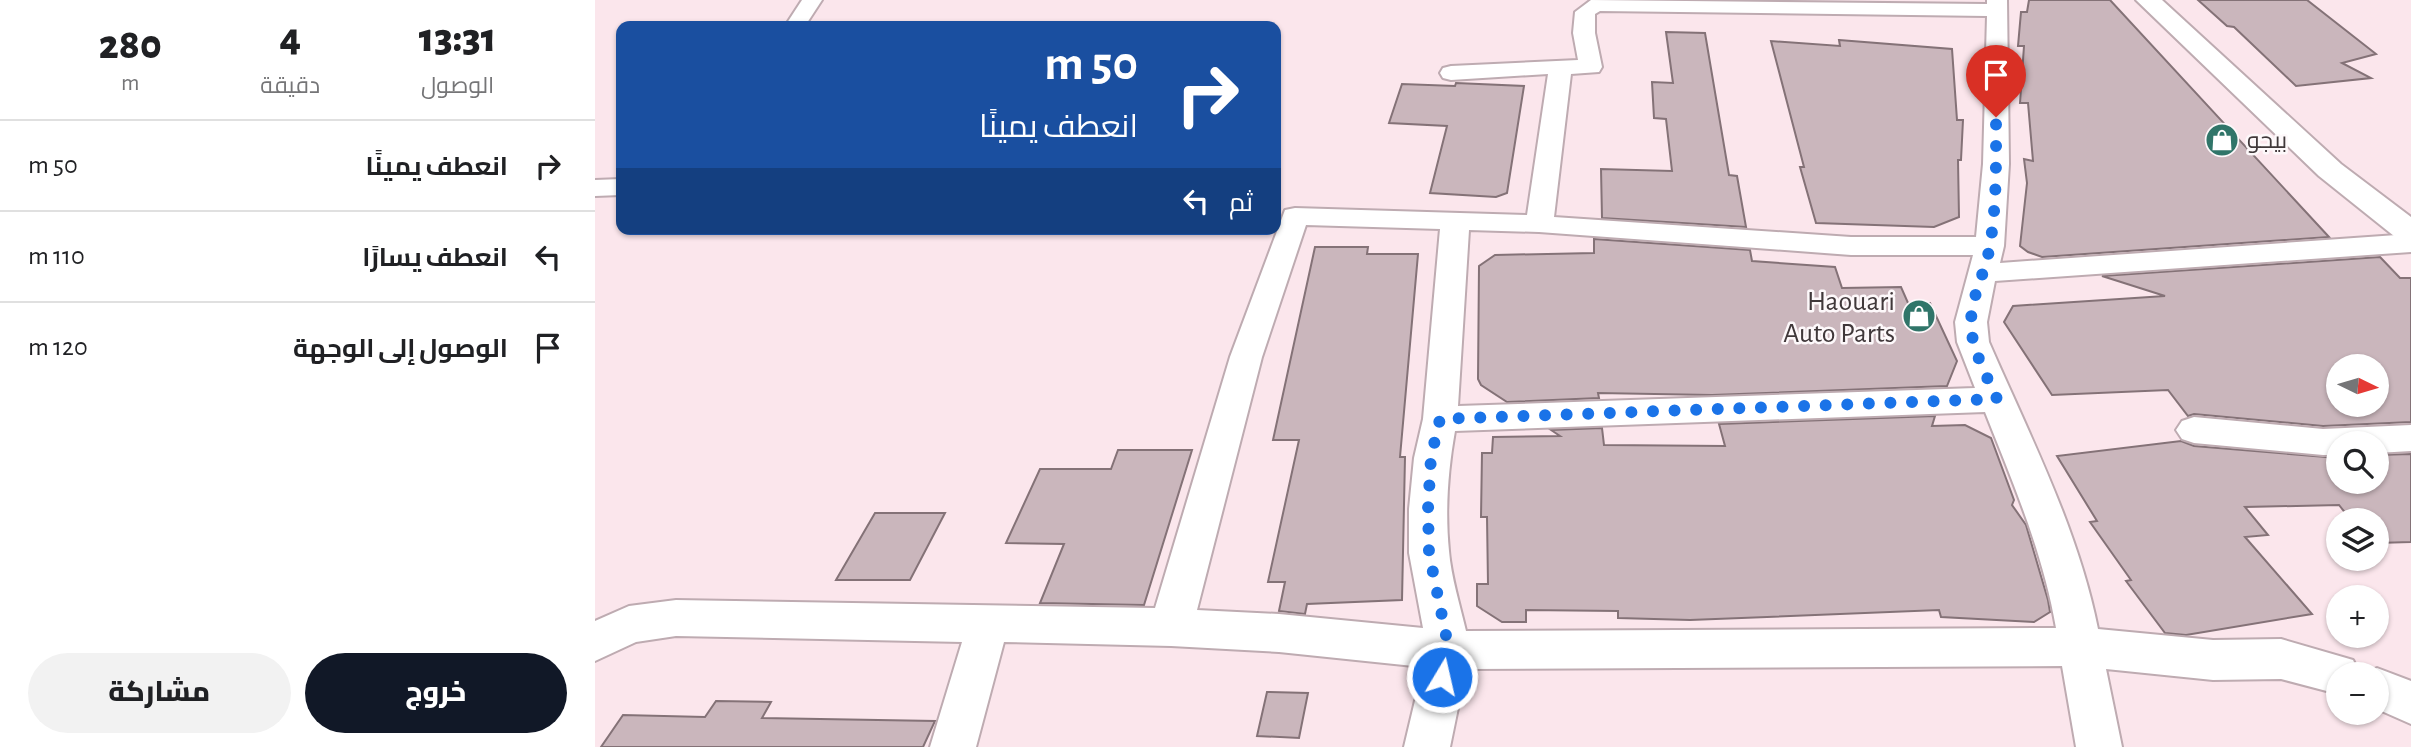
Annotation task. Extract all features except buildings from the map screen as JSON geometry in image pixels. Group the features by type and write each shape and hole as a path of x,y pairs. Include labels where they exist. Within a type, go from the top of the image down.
{"main road":[{"path":"2148,0 2306,149 2411,233"}],"street":[{"path":"798,21 812,0"},
{"path":"1451,73 1591,67 1584,33 1585,12 1595,5 1996,5 1996,164 1987,259 1971,322 1973,342 2050,527 2069,584 2099,747"},
{"path":"1539,224 1552,140 1559,67"},
{"path":"595,188 616,187"},
{"path":"1285,215 1539,224 1773,243 1851,246 1987,259 2318,251 2411,243"},
{"path":"1427,747 1449,650 1429,553 1428,509 1431,457 1440,419 1455,223"},
{"path":"1171,627 1280,235"},
{"path":"1440,419 1997,399"},
{"path":"2194,430 2323,442 2411,438"},
{"path":"595,642 629,624 676,618 1171,627 1279,633 1449,650 2081,647 2213,660 2281,659 2326,671"},
{"path":"953,747 988,624"},
{"path":"2389,693 2411,703"}],"place":[{"name":"بيجو","path":"2222,140"},
{"name":"Haouari Auto Parts","path":"1919,316"}],"route":[{"path":"1442,677 1449,650 1429,553 1428,509 1431,457 1440,419 1997,399 1973,342 1971,322 1990,246 1996,164 1996,117"}]}
